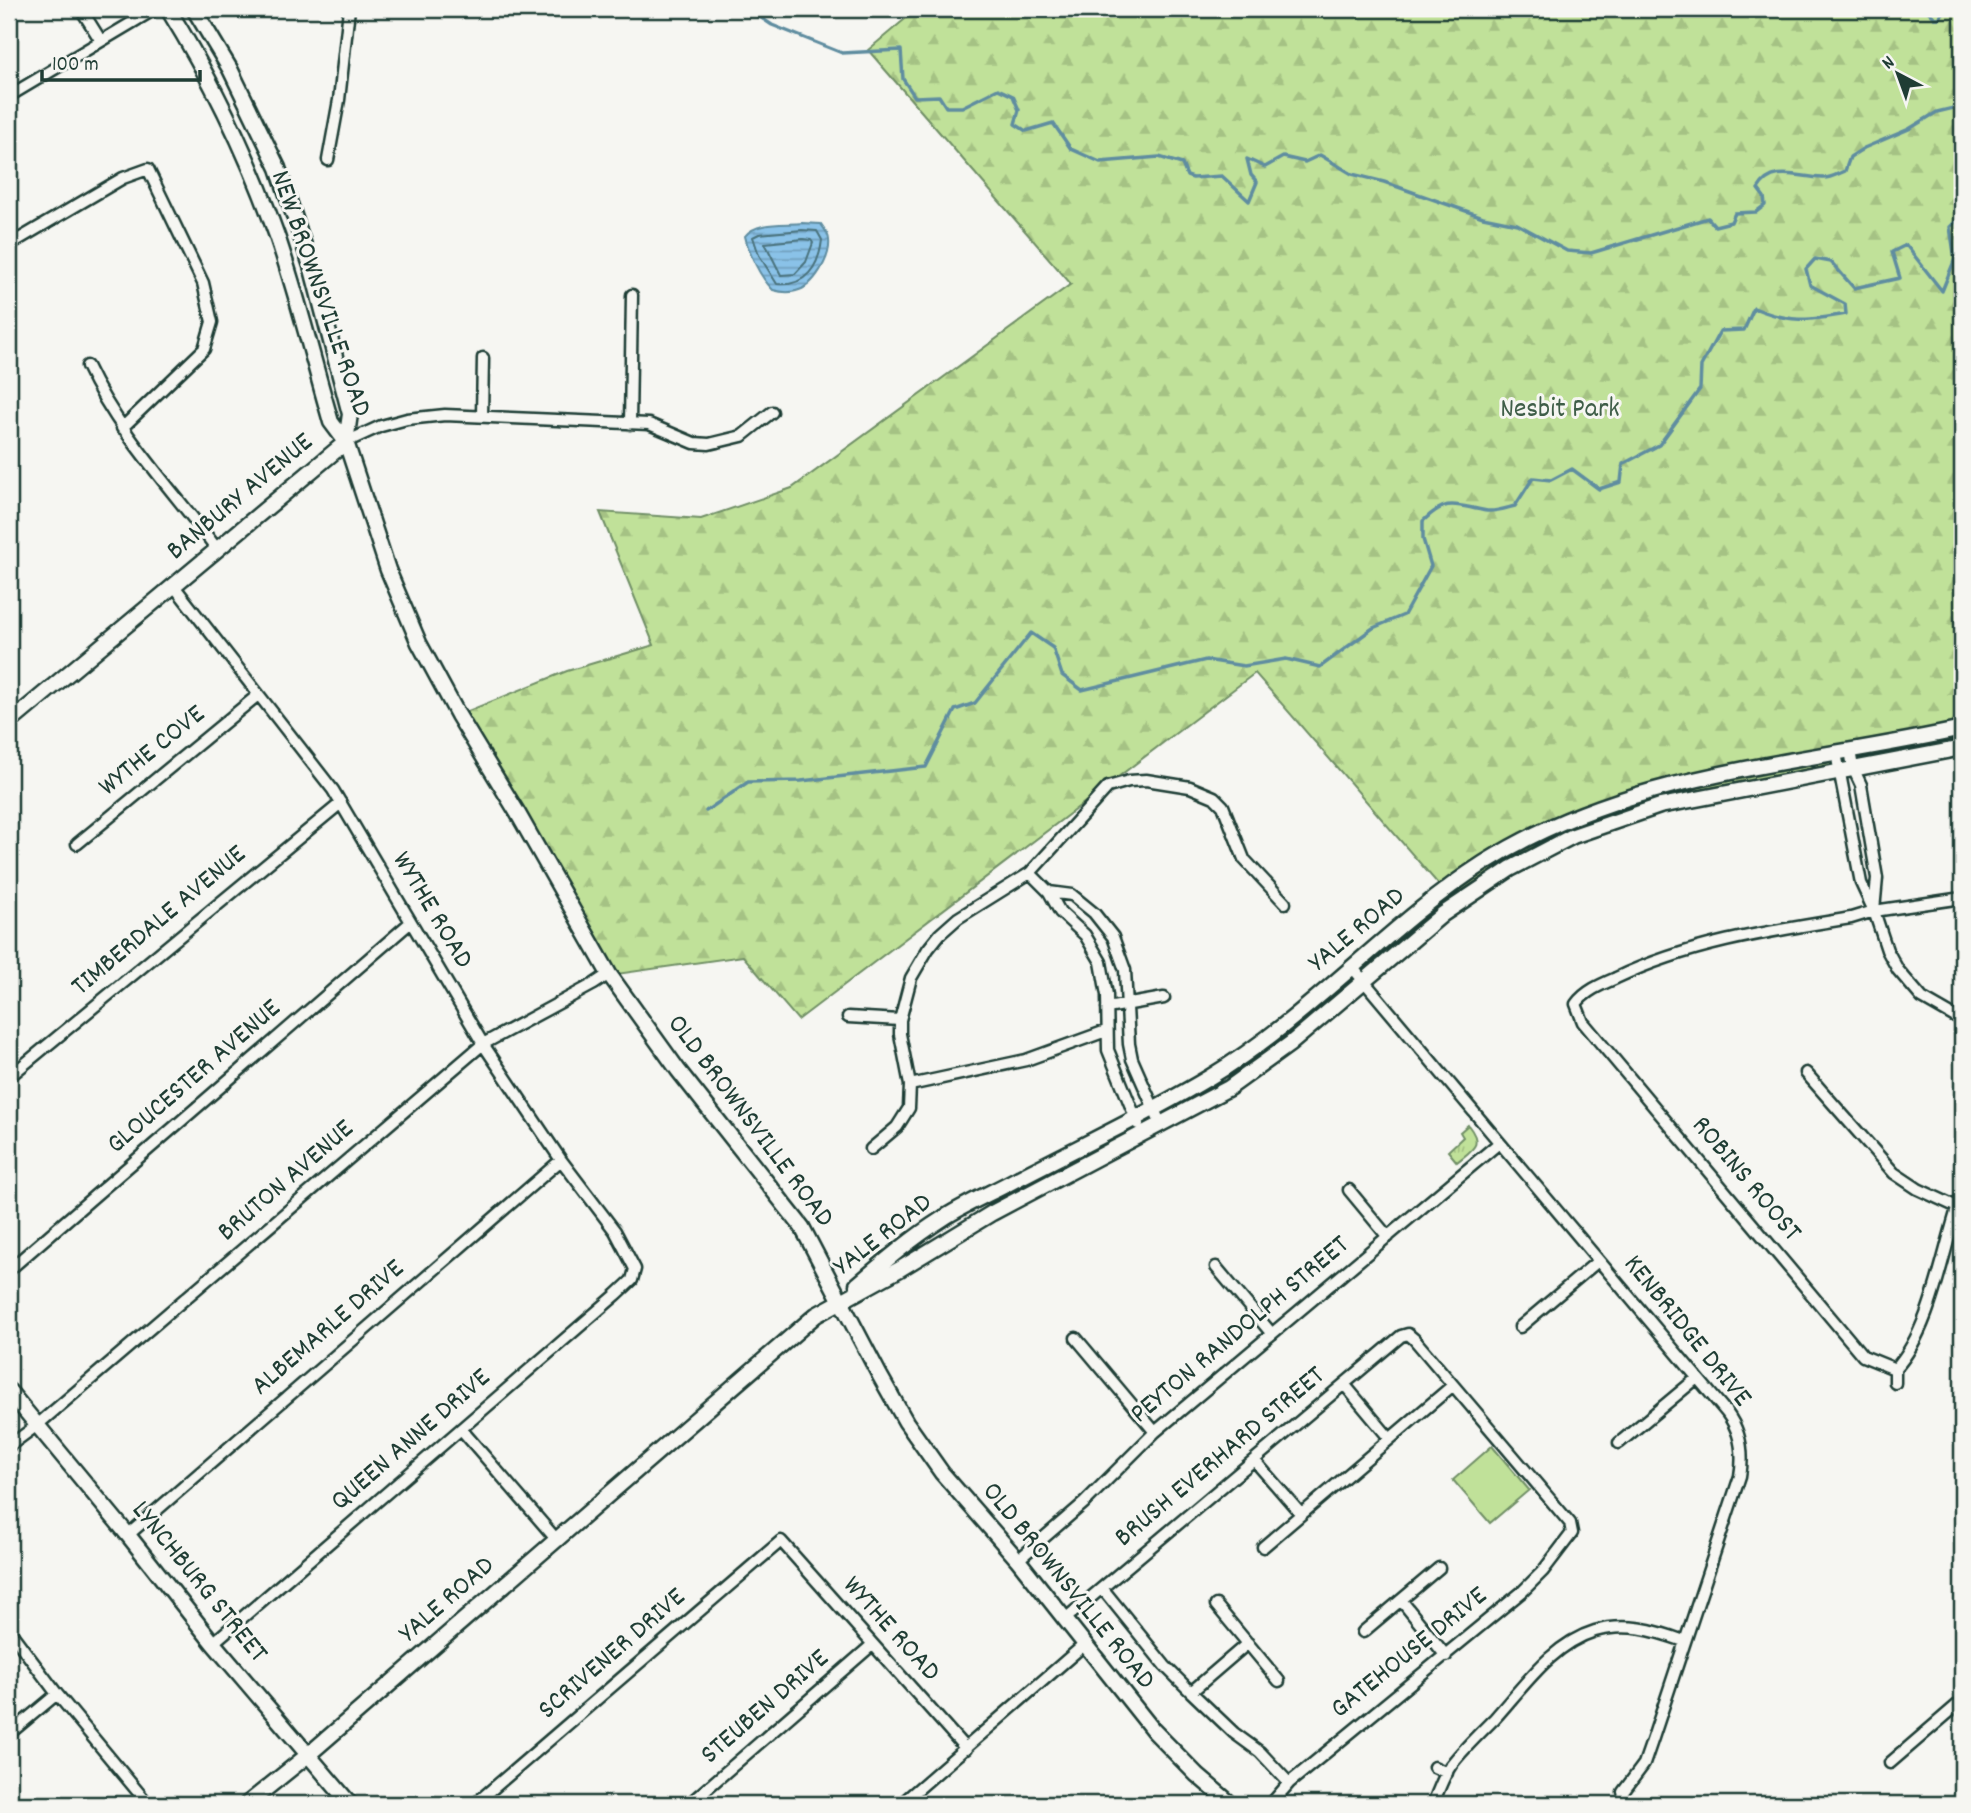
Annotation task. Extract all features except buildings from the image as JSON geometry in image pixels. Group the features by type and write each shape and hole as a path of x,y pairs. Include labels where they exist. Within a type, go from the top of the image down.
{"main road":[{"name":"NEW BROWNSVILLE ROAD","path":"168,9 210,82 254,180 277,237 331,422 346,442"},
{"name":"NEW BROWNSVILLE ROAD","path":"194,9 230,69 278,168 312,270 350,414 346,442"},
{"name":"BANBURY AVENUE","path":"9,723 346,442"},
{"name":"OLD BROWNSVILLE ROAD","path":"346,442 388,570 419,643 609,974 678,1070 802,1227 880,1376 915,1436 955,1489 1018,1560 1153,1730 1197,1775 1231,1804"},
{"name":"YALE ROAD","path":"841,1300 878,1267 942,1218 1153,1109 1255,1048 1450,886 1504,851 1553,825 1621,798 1683,782 1962,729"},
{"name":"YALE ROAD","path":"247,1804 308,1755 816,1315 900,1269 992,1213 1229,1088 1270,1059 1464,898 1510,869 1573,836 1685,799 1962,748"},
{"name":"LYNCHBURG STREET","path":"9,1391 213,1643 350,1804"}],"street":[{"path":"80,9 101,41"},
{"path":"9,96 155,9"},
{"path":"328,160 339,100 349,9"},
{"path":"9,245 123,177 148,169 204,283 212,322 204,349 122,428"},
{"path":"631,424 632,295"},
{"path":"482,416 483,358"},
{"path":"86,366 102,398 122,428 217,549"},
{"name":"BANBURY AVENUE","path":"346,442 381,426 411,418 482,416 649,424 694,443 709,444 742,436 772,412"},
{"name":"WYTHE ROAD","path":"174,586 341,803 483,1044 561,1160 615,1231 635,1269"},
{"name":"WYTHE COVE","path":"76,844 258,695"},
{"path":"1843,751 1846,769 1844,788 1861,883 1887,950 1906,980 1922,998 1962,1021"},
{"path":"1846,769 1861,785 1877,878 1874,911"},
{"path":"871,1149 903,1119 909,1108 910,1085 900,1034 900,1020 911,978 940,934 958,918 1030,873 1108,787 1129,780 1146,780 1190,787 1218,801 1223,806 1244,859 1284,902"},
{"name":"TIMBERDALE AVENUE","path":"9,1077 341,803"},
{"path":"1030,873 1049,892 1060,912 1085,935 1101,962 1111,1060 1143,1134"},
{"path":"1049,892 1072,895 1094,913 1113,937 1125,970 1132,1059 1161,1125"},
{"path":"1874,911 1962,898"},
{"name":"ROBINS ROOST","path":"1874,911 1678,953 1611,980 1587,993 1576,1004 1580,1017 1590,1030 1863,1356 1895,1368"},
{"name":"GLOUCESTER AVENUE","path":"9,1269 411,922"},
{"name":"KENBRIDGE DRIVE","path":"1352,967 1697,1378 1734,1424 1742,1447 1742,1466 1703,1591 1644,1763 1623,1792"},
{"name":"BRUTON AVENUE","path":"9,1446 36,1426 483,1044 609,974"},
{"path":"1107,1008 1164,999"},
{"path":"848,1017 900,1020"},
{"path":"910,1085 1026,1060 1106,1031"},
{"path":"1806,1073 1894,1173 1918,1189 1958,1207"},
{"name":"PEYTON RANDOLPH STREET","path":"1018,1560 1084,1503 1155,1432 1499,1143"},
{"name":"ALBEMARLE DRIVE","path":"128,1535 561,1160"},
{"path":"1349,1190 1388,1237"},
{"path":"1895,1383 1895,1368 1909,1354 1918,1334 1962,1194"},
{"path":"1520,1327 1598,1261"},
{"path":"1216,1267 1272,1334"},
{"name":"QUEEN ANNE DRIVE","path":"213,1643 616,1295 632,1280 635,1269"},
{"name":"BRUSH EVERHARD STREET","path":"1064,1620 1401,1336 1408,1334 1452,1387"},
{"path":"1076,1338 1155,1432"},
{"path":"1619,1443 1697,1378"},
{"path":"1344,1384 1390,1439"},
{"path":"1264,1547 1452,1387"},
{"name":"GATEHOUSE DRIVE","path":"1271,1804 1289,1783 1446,1656 1537,1577 1572,1533 1570,1523 1452,1387"},
{"path":"461,1429 556,1539"},
{"path":"1254,1460 1301,1514"},
{"name":"WYTHE ROAD","path":"781,1541 965,1749"},
{"name":"SCRIVENER DRIVE","path":"475,1804 781,1541"},
{"path":"1363,1632 1439,1568"},
{"path":"1102,1588 1165,1666 1234,1733 1260,1752 1289,1783"},
{"path":"1401,1600 1446,1656"},
{"path":"1216,1605 1279,1681"},
{"path":"1433,1804 1456,1759 1543,1666 1574,1640 1605,1629 1634,1627 1684,1641"},
{"path":"9,1630 57,1694 148,1804"},
{"path":"1191,1692 1248,1643"},
{"path":"901,1804 1085,1644"},
{"name":"STEUBEN DRIVE","path":"689,1804 872,1645"},
{"path":"9,1734 57,1694"},
{"path":"1890,1763 1962,1701"},
{"path":"1434,1766 1447,1773"}],"green space":[{"name":"Nesbit Park","path":"917,9 1962,9 1962,752 1666,807 1568,842 1458,907 1255,673 798,1020 743,956 610,975 458,715 567,671 654,645 600,512 701,519 792,488 1071,284 868,50"},
{"path":"1468,1125 1476,1142 1472,1150 1457,1162 1448,1151 1463,1137 1460,1132"},
{"path":"1492,1446 1529,1490 1490,1523 1453,1480"}],"water":[{"path":"821,224 827,234 829,247 824,263 815,278 803,288 790,292 773,290 756,265 745,236 764,226"}],"waterway":[{"path":"748,9 772,25 842,53 901,50 903,79 915,97 939,96 946,107 962,107 998,89 1013,96 1019,110 1015,124 1026,131 1053,123 1071,149 1100,162 1159,157 1182,164 1187,176 1193,178 1222,176 1249,201 1257,182 1251,175 1247,159 1265,167 1283,157 1305,162 1320,155 1352,174 1384,182 1483,217 1517,224 1567,251 1591,253 1708,218 1715,226 1731,222 1735,213 1756,212 1765,205 1764,197 1758,189 1772,176 1788,174 1827,178 1845,171 1850,157 1864,148 1909,129 1937,112 1962,106"},
{"path":"1926,9 1935,18 1939,18 1946,9"},
{"path":"706,811 748,782 801,781 926,767 955,710 975,703 1031,633 1053,648 1062,675 1082,690 1206,660 1244,666 1286,659 1320,667 1373,628 1404,615 1431,566 1423,539 1423,521 1432,513 1453,505 1490,511 1515,506 1533,478 1551,480 1572,469 1599,489 1621,482 1623,464 1659,445 1700,389 1701,366 1720,331 1744,330 1754,308 1799,319 1846,314 1845,304 1810,285 1806,269 1815,259 1831,262 1854,288 1900,278 1892,252 1906,245 1942,291 1955,259 1950,227 1958,219 1962,221"}]}
